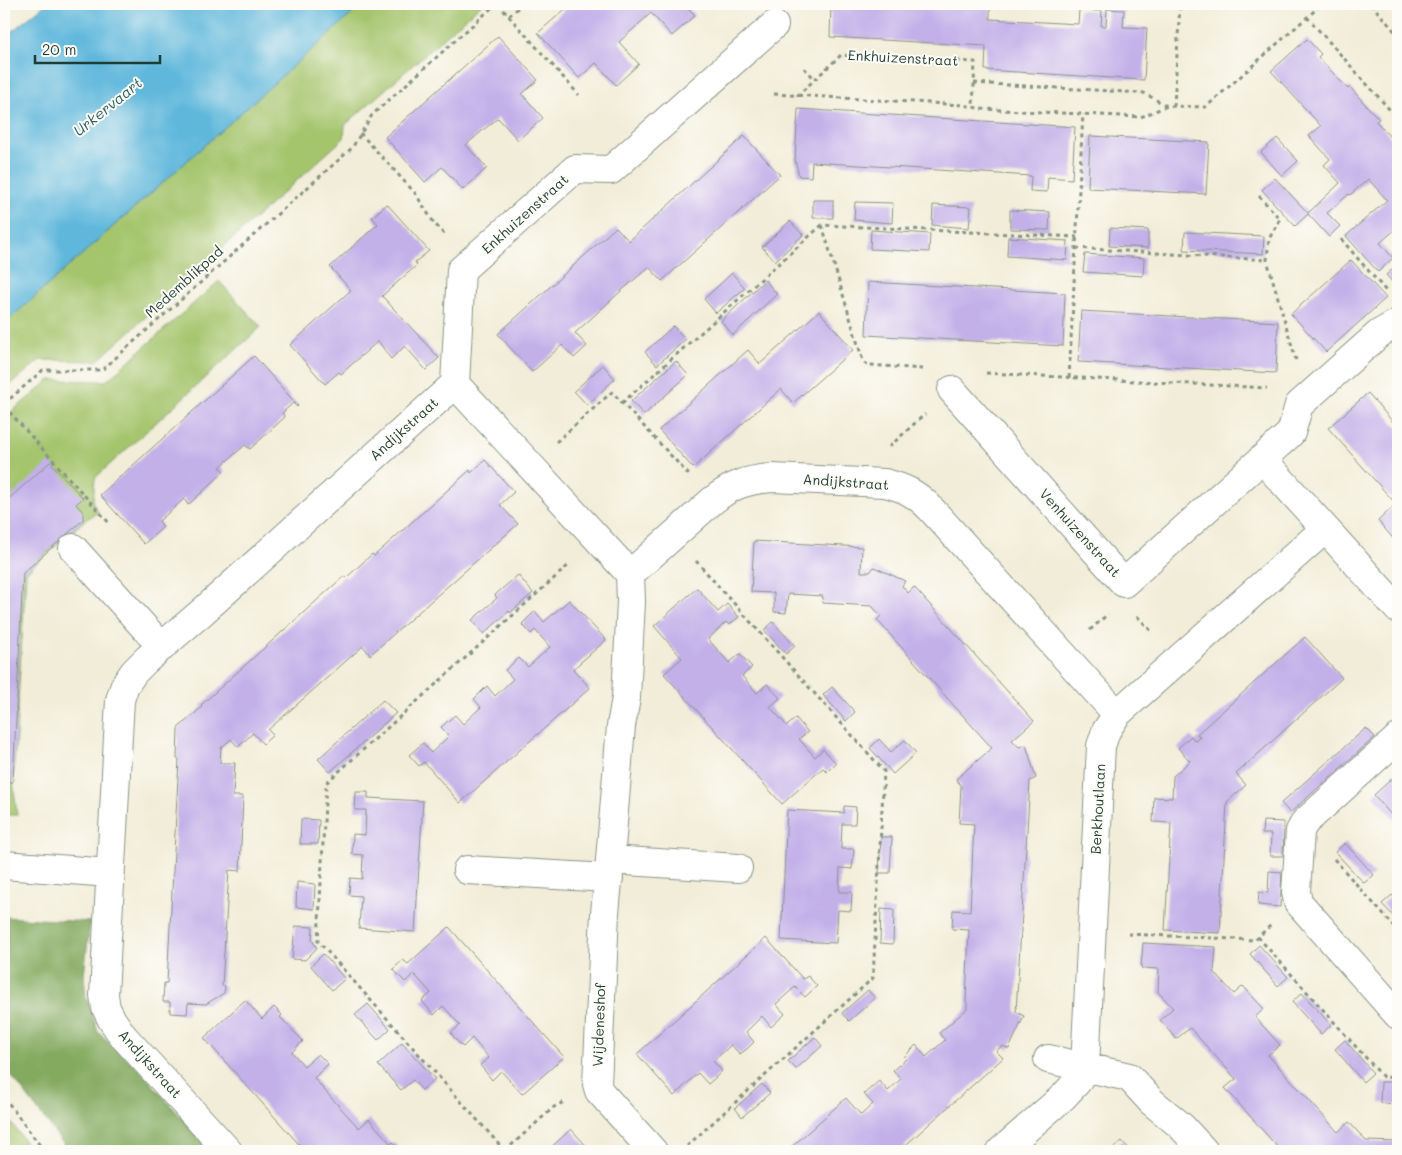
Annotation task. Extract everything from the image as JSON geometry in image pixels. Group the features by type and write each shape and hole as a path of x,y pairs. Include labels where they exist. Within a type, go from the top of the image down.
{"street":[{"name":"Enkhuizenstraat","path":"455,384 461,270 575,169 611,170 774,25"},
{"name":"Venhuizenstraat","path":"952,390 1124,583 1291,433 1299,405 1380,333 1398,324"},
{"path":"455,384 630,574 631,602 626,698 621,726 610,868"},
{"name":"Andijkstraat","path":"228,1151 123,1036 106,1008 104,995 120,700 125,685 134,672 455,384"},
{"path":"1262,459 1398,609"},
{"name":"Andijkstraat","path":"630,574 724,491 738,484 754,479 772,478 885,483 898,486 920,498 931,509 1117,714"},
{"name":"Berkhoutlaan","path":"1002,1151 1063,1097 1077,1082 1085,1067 1101,746 1106,731 1117,714 1326,530"},
{"path":"73,548 162,647"},
{"path":"1398,738 1305,822 1300,831 1296,892 1298,902 1398,1015"},
{"path":"4,865 110,873"},
{"name":"Wijdeneshof","path":"610,868 605,913 597,1084 599,1091 653,1151"},
{"path":"467,870 738,868"},
{"path":"1048,1058 1128,1077 1152,1102 1181,1126 1204,1151"}],"path":[{"path":"497,4 579,95"},
{"name":"Medemblikpad","path":"4,405 43,370 102,370 352,148 372,115 497,4"},
{"path":"509,16 522,4"},
{"path":"1174,106 1180,4"},
{"path":"774,94 982,109 1141,117 1167,106 1206,107 1322,4"},
{"path":"1371,4 1398,35"},
{"path":"1307,18 1398,119"},
{"name":"Enkhuizenstraat","path":"796,96 841,55 976,62 973,107"},
{"path":"804,68 815,79"},
{"path":"974,83 1144,93 1167,106"},
{"path":"1069,378 1083,113"},
{"path":"360,133 416,193 434,223 450,241"},
{"path":"1260,196 1280,219 1268,238 1267,260 1297,364"},
{"path":"622,404 822,225 1076,237"},
{"path":"822,225 863,361 868,366 925,369"},
{"path":"1341,239 1388,293"},
{"path":"1076,248 1267,260"},
{"path":"982,373 1275,389 1297,413"},
{"path":"556,442 612,392 690,477"},
{"path":"4,405 110,524"},
{"path":"883,453 918,420"},
{"path":"681,1151 873,978 884,771 693,558"},
{"path":"572,1098 554,1107 505,1151 318,941 326,783 576,559"},
{"path":"1086,634 1112,610"},
{"path":"1134,613 1153,634"},
{"path":"1329,853 1398,931"},
{"path":"1123,934 1256,938 1383,1077 1398,1078"},
{"path":"4,1097 44,1151"}],"green space":[{"path":"363,4 482,4 345,125 344,138 97,361 40,360 4,390 4,324"},
{"path":"219,281 261,327 95,478 93,503 98,512 85,520 26,572 13,781 17,815 4,815 4,418 50,380 106,381"},
{"path":"4,917 90,922 84,975 86,997 98,1032 137,1067 211,1151 69,1151 4,1066"},
{"path":"4,1113 32,1151 7,1151 4,1147"}],"water":[{"name":"Urkervaart","path":"46,4 363,4 4,324 4,38"}],"building":[{"path":"571,4 684,4 695,15 672,36 651,13 619,42 639,64 616,85 596,63 579,78 538,33"},
{"path":"831,4 990,4 990,19 1078,24 1079,10 1102,11 1101,26 1106,26 1107,9 1124,10 1123,27 1147,28 1144,80 985,70 986,46 830,37"},
{"path":"498,36 538,80 522,94 543,118 518,140 498,118 466,145 487,168 463,190 442,167 425,182 385,137"},
{"path":"1307,39 1321,54 1318,57 1348,89 1350,87 1379,119 1376,121 1398,146 1398,227 1380,243 1393,258 1378,272 1346,236 1387,200 1368,179 1327,213 1340,226 1329,237 1308,214 1295,226 1262,190 1275,178 1308,213 1340,183 1324,165 1330,159 1309,136 1321,126 1271,71"},
{"path":"798,109 1075,127 1072,179 1048,177 1047,192 1030,191 1031,176 812,162 811,177 799,176 795,160"},
{"path":"744,136 780,175 662,281 649,267 620,292 575,333 587,346 574,358 562,345 532,372 498,334 616,227 629,241"},
{"path":"1090,136 1209,142 1206,194 1088,188"},
{"path":"1277,138 1298,161 1282,176 1261,152"},
{"path":"813,200 833,200 833,218 813,218"},
{"path":"855,202 893,203 892,223 854,220"},
{"path":"387,204 429,251 415,262 417,265 382,296 439,358 426,370 405,346 391,359 378,341 341,374 339,372 325,384 290,345 351,290 330,267 378,224 372,217"},
{"path":"933,205 971,207 969,228 932,225"},
{"path":"1010,210 1050,212 1049,230 1010,229"},
{"path":"790,221 803,235 775,261 762,247"},
{"path":"1110,228 1148,230 1148,248 1109,246"},
{"path":"871,230 930,234 929,252 870,249"},
{"path":"1185,232 1264,236 1263,254 1184,250"},
{"path":"1008,237 1068,241 1067,260 1007,256"},
{"path":"1085,254 1144,258 1143,276 1083,272"},
{"path":"1351,260 1386,298 1326,352 1291,314"},
{"path":"1398,266 1398,288 1386,275"},
{"path":"732,273 745,288 716,313 704,299"},
{"path":"765,280 777,294 733,335 721,321"},
{"path":"868,282 1065,293 1063,346 866,335"},
{"path":"819,311 853,350 793,403 781,389 693,468 659,430 748,350 760,364"},
{"path":"1081,311 1278,322 1276,373 1078,362"},
{"path":"673,326 686,339 657,365 645,352"},
{"path":"254,356 298,406 293,403 282,413 285,417 250,449 245,445 220,467 224,472 188,505 184,499 159,521 163,527 144,544 100,495"},
{"path":"676,361 688,375 644,415 631,401"},
{"path":"603,365 615,379 587,405 574,391"},
{"path":"1368,393 1398,428 1398,544 1378,521 1396,504 1328,428"},
{"path":"485,460 514,492 500,505 518,524 370,655 363,646 268,730 273,735 263,744 253,733 238,747 231,739 221,748 220,763 235,763 233,796 243,796 240,871 229,870 222,986 225,986 224,993 206,1004 188,1003 187,1014 170,1013 170,1002 163,1002 164,983 167,983 179,759 177,759 178,728 344,576 346,578 372,554 374,556 470,470 471,473"},
{"path":"50,462 83,498 76,504 83,512 83,520 23,573 13,782 4,782 4,503"},
{"path":"754,541 862,547 861,572 870,572 874,567 905,581 902,586 908,593 914,587 1034,721 1012,740 1019,747 1026,745 1036,778 1030,781 1016,1012 1024,1016 1009,1049 1002,1046 996,1051 1003,1058 899,1151 787,1151 846,1098 861,1115 873,1104 864,1094 879,1081 888,1091 901,1079 893,1070 906,1059 904,1057 916,1045 926,1057 945,1040 939,1033 967,1009 969,930 952,929 953,910 970,911 974,824 959,823 961,786 956,779 992,748 877,620 881,616 872,606 822,603 823,596 788,594 786,613 774,612 774,593 751,592"},
{"path":"518,575 533,593 510,613 509,611 484,634 472,620 497,598 495,595"},
{"path":"697,588 718,612 727,604 739,617 729,625 726,622 708,639 729,663 740,654 752,667 742,676 757,693 767,684 780,698 770,707 787,726 796,718 808,732 799,739 815,757 823,749 836,763 827,772 823,768 782,804 664,674 682,658 654,626"},
{"path":"569,600 606,640 573,669 590,688 460,803 424,762 419,766 409,755 423,743 431,753 449,736 441,727 455,715 463,724 481,707 474,699 487,686 495,696 513,679 505,670 519,658 528,667 550,647 535,630 531,634 522,624 535,611 544,622"},
{"path":"773,622 795,646 786,654 764,630"},
{"path":"1305,637 1342,678 1236,774 1246,785 1227,802 1220,933 1165,930 1171,823 1153,822 1154,797 1172,798 1173,776 1190,761 1178,748 1191,736 1195,741 1200,737 1197,734"},
{"path":"832,687 855,712 846,721 823,695"},
{"path":"383,700 396,713 330,772 318,759"},
{"path":"1366,728 1375,737 1290,813 1281,803"},
{"path":"879,739 891,752 905,740 916,753 893,774 870,748"},
{"path":"1398,773 1398,823 1374,795"},
{"path":"356,792 368,792 368,798 423,801 415,932 359,928 361,896 349,895 350,878 362,879 363,855 352,854 353,834 365,835 366,810 355,810"},
{"path":"844,806 856,807 855,824 842,824 841,849 854,849 852,869 840,868 839,892 852,892 851,911 838,910 836,943 781,940 787,810 844,813"},
{"path":"301,819 319,820 318,844 300,844"},
{"path":"1263,821 1284,822 1283,856 1270,856 1271,834 1262,834"},
{"path":"881,837 892,837 890,873 879,873"},
{"path":"1345,843 1374,875 1364,883 1335,852"},
{"path":"1269,871 1282,872 1280,907 1258,905 1259,892 1268,893"},
{"path":"297,882 315,884 314,909 296,907"},
{"path":"1392,895 1398,902 1398,921 1382,904"},
{"path":"881,909 894,910 893,944 880,943"},
{"path":"295,926 313,927 312,940 317,948 305,960 292,959"},
{"path":"449,927 564,1057 522,1094 501,1071 492,1080 480,1065 489,1058 472,1038 463,1047 455,1039 451,1033 460,1025 443,1006 434,1015 422,1001 431,993 414,974 405,982 393,969 403,960 408,964"},
{"path":"766,938 803,979 808,976 817,986 805,997 795,987 776,1004 785,1014 771,1027 762,1016 746,1032 754,1042 747,1049 740,1054 731,1045 713,1061 722,1071 715,1078 708,1084 698,1073 674,1096 637,1054"},
{"path":"1143,943 1216,947 1214,972 1234,994 1243,986 1264,1009 1255,1017 1280,1045 1268,1055 1338,1132 1349,1122 1366,1141 1398,1142 1398,1151 1281,1151 1225,1088 1236,1079 1190,1028 1176,1039 1160,1020 1173,1008 1158,992 1159,969 1141,968"},
{"path":"1259,945 1288,977 1278,986 1250,954"},
{"path":"323,954 345,979 332,990 311,966"},
{"path":"868,990 875,998 849,1021 842,1013"},
{"path":"1302,993 1331,1025 1321,1034 1292,1002"},
{"path":"245,1000 262,1019 274,1007 282,1015 280,1017 303,1041 292,1052 304,1066 318,1054 328,1064 314,1078 325,1091 359,1128 369,1119 391,1144 393,1142 402,1151 305,1151 204,1038"},
{"path":"368,1004 390,1029 378,1040 355,1015"},
{"path":"815,1037 822,1046 796,1069 788,1061"},
{"path":"1345,1040 1373,1073 1363,1082 1335,1049"},
{"path":"402,1043 435,1079 422,1090 413,1080 401,1090 378,1065"},
{"path":"1381,1082 1398,1082 1398,1104 1380,1103"},
{"path":"762,1084 770,1093 742,1117 735,1108"},
{"path":"571,1129 591,1151 547,1151"},
{"path":"1122,1141 1131,1151 1110,1151"}]}
